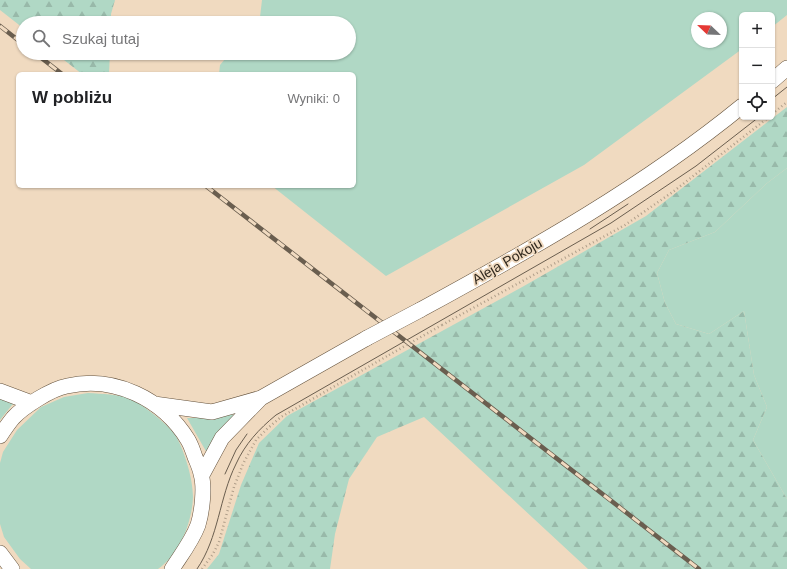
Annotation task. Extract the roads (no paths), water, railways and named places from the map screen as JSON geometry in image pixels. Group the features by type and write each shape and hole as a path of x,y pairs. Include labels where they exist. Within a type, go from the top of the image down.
{"street":[{"path":"775,78 787,68"},
{"name":"Aleja Pokoju","path":"154,404 212,412 261,398 366,338 511,260 648,176 708,134 739,108"},
{"path":"0,436 13,418 32,403 50,392 66,386 84,383 103,384 125,388 154,404 176,423 189,441 202,475 202,500 198,524 186,549 172,569"},
{"path":"0,391 32,403"},
{"name":"Aleja Pokoju","path":"202,475 222,438 261,398"},
{"path":"0,553 12,569"}],"tram line":[{"path":"775,97 787,87"},
{"path":"197,569 215,531 230,477 240,457 253,437 276,415 611,223 696,166 755,120"},
{"path":"590,229 628,204"},
{"path":"225,474 236,450 247,434"}],"railway":[{"path":"0,26 16,39"},
{"path":"44,60 59,72"},
{"path":"209,188 699,569"}]}
